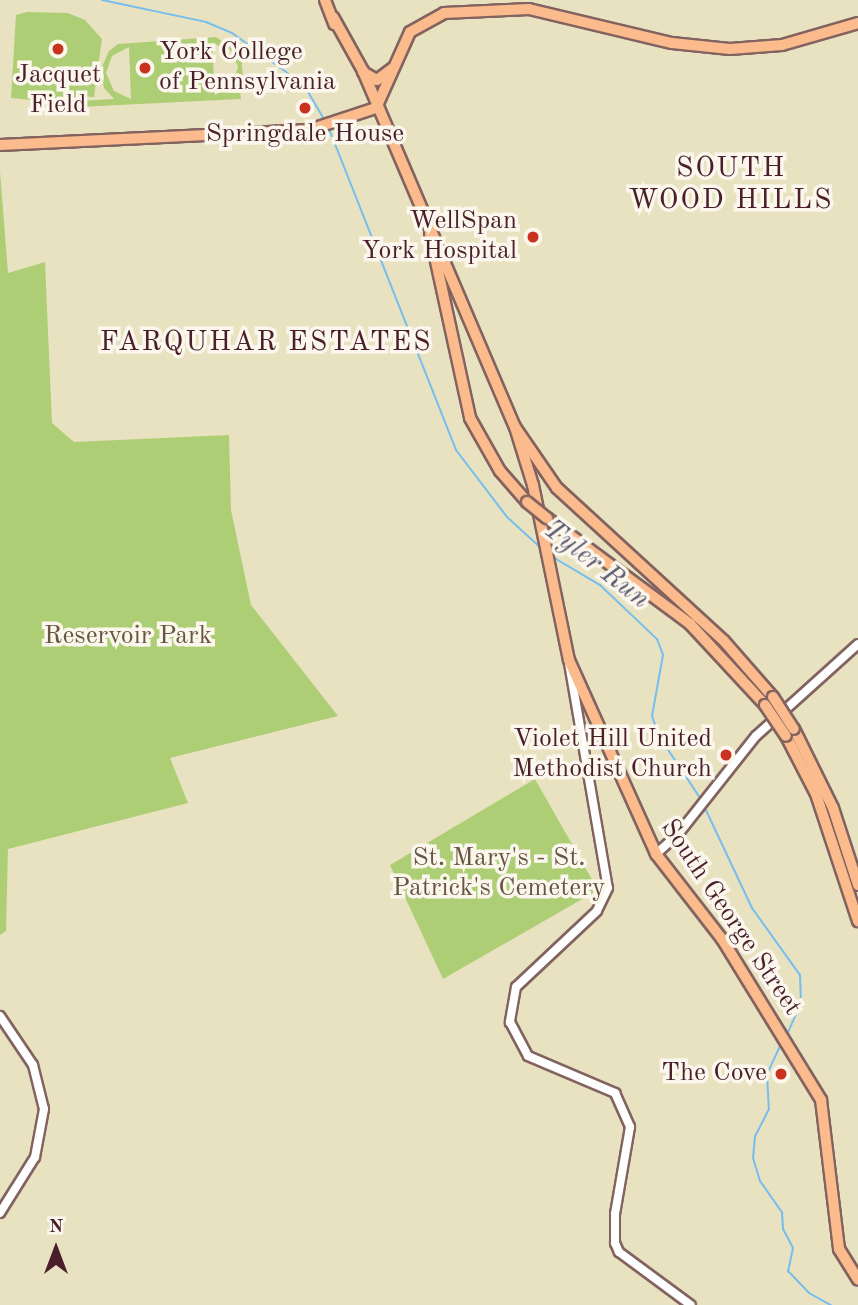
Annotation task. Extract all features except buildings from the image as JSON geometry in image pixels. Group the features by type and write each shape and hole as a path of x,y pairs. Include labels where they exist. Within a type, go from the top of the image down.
{"highway":[{"path":"430,234 470,418 500,471 527,502 690,624 769,701"},
{"path":"515,427 562,493 703,621 769,701 790,732 833,808 858,885"},
{"path":"790,732 816,794 858,921"}],"main road":[{"name":"South George Street","path":"325,0 366,95 376,108"},
{"path":"0,145 328,127 376,108 404,42 418,24 460,10 554,13 672,43 730,49 782,45 858,23"},
{"name":"South George Street","path":"333,17 363,71 376,108 515,427 533,485 569,660 656,854 722,939 785,1037 825,1111 836,1237 845,1261 858,1280"},
{"path":"363,71 377,79 396,65"}],"street":[{"path":"656,854 702,803 756,736 858,644"},
{"path":"569,660 608,888 597,911 516,988 510,1022 528,1056 615,1093 631,1127 615,1214 615,1243 619,1252 691,1305"},
{"path":"0,1016 33,1065 44,1109 35,1157 0,1213"}],"green space":[{"name":"Jacquet Field","path":"27,12 68,13 85,20 102,39 94,97 77,96 55,108 52,102 11,98 16,15"},
{"path":"216,37 241,55 243,77 233,93 240,93 241,99 78,107 78,101 114,99 104,88 101,69 109,51 118,44","holes":["212,43 232,51 238,67 231,87 215,95","129,47 131,98 131,99 114,91 106,73 112,56"]},
{"name":"Reservoir Park","path":"0,171 8,273 45,262 52,423 74,442 229,435 231,510 251,605 338,716 170,758 188,803 8,849 6,931 0,935"},
{"name":"St. Mary's - St. Patrick's Cemetery","path":"535,779 598,890 443,979 390,865"}],"waterway":[{"name":"Tyler Run","path":"102,0 206,22 232,33 304,85 325,121"},
{"name":"Tyler Run","path":"329,129 456,450 507,517 541,548"},
{"name":"Tyler Run","path":"551,556 600,585 657,639 663,655 652,716 659,736 702,801"},
{"name":"Tyler Run","path":"704,806 752,908 800,975 801,1003 786,1037"},
{"name":"Tyler Run","path":"781,1044 767,1074 769,1109 755,1136 753,1158 760,1181 782,1213 783,1229 793,1248 788,1271 809,1293 831,1305"}],"place":[{"name":"Jacquet Field","path":"58,49"},
{"name":"York College of Pennsylvania","path":"145,68"},
{"name":"Springdale House","path":"305,108"},
{"name":"WellSpan York Hospital","path":"533,237"},
{"name":"Violet Hill United Methodist Church","path":"726,755"},
{"name":"The Cove","path":"781,1074"}],"district":[{"name":"SOUTH WOOD HILLS","path":"731,185"},
{"name":"FARQUHAR ESTATES","path":"266,343"}]}
